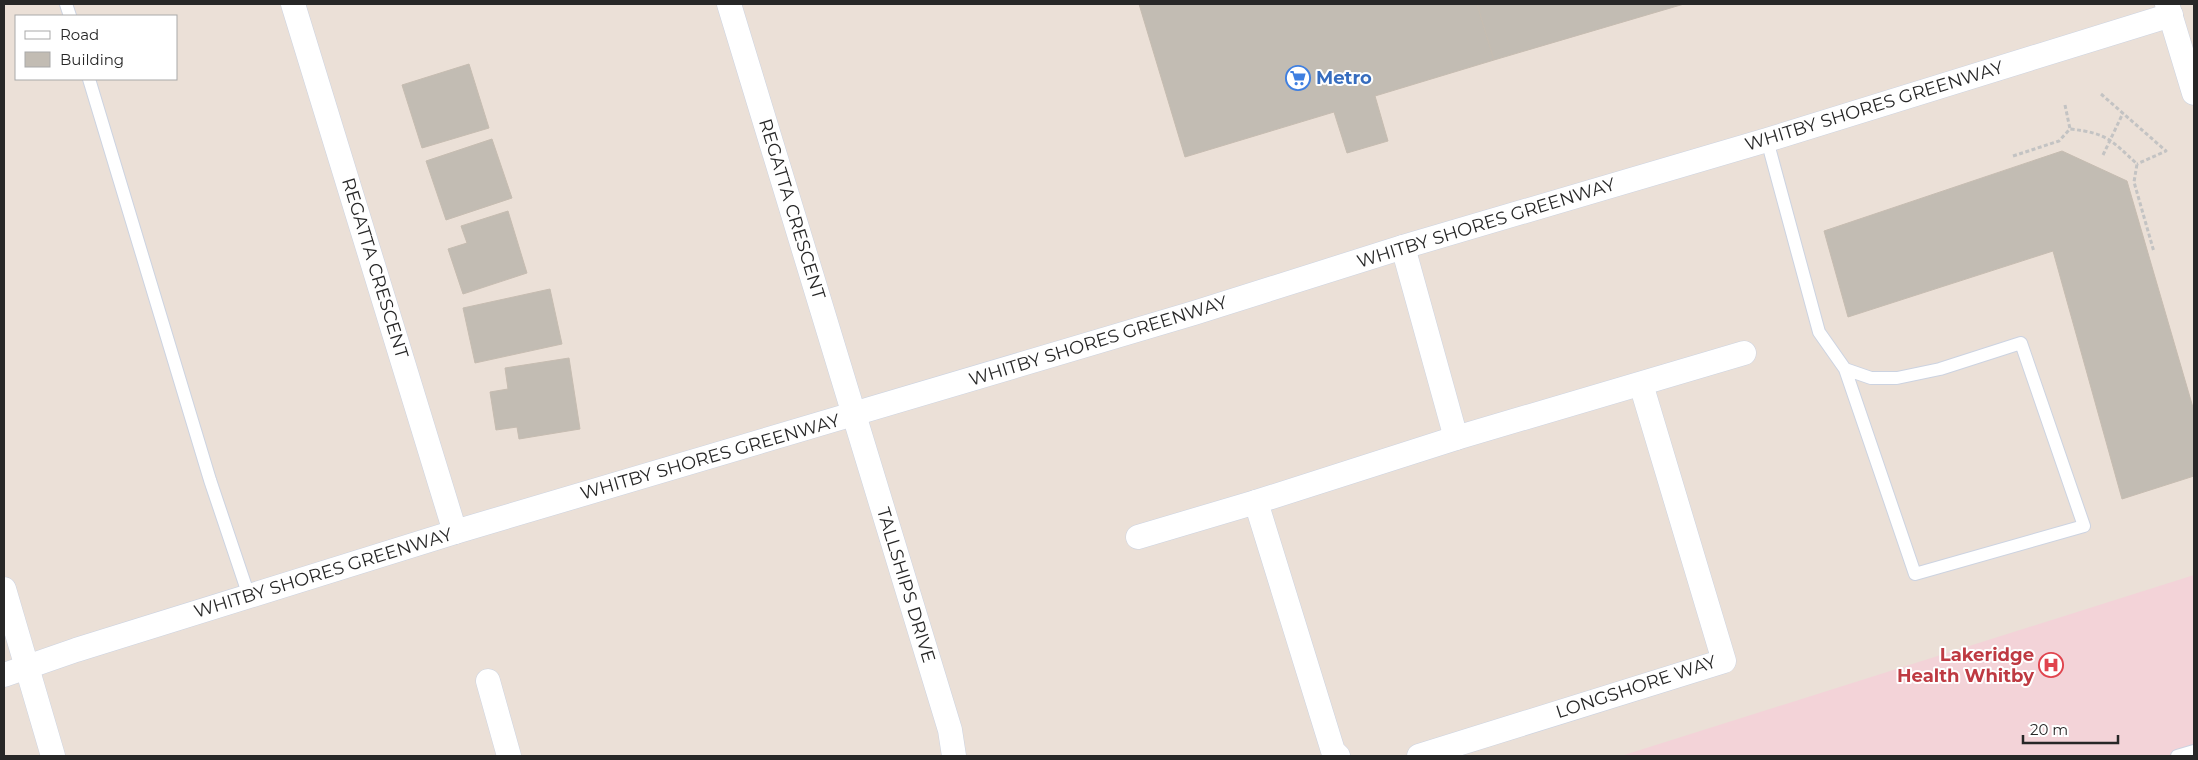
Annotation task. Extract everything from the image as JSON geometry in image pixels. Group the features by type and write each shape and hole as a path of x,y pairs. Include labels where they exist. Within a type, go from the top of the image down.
{"street":[{"name":"REGATTA CRESCENT","path":"293,4 455,532"},
{"name":"REGATTA CRESCENT","path":"729,4 855,414"},
{"name":"WHITBY SHORES GREENWAY","path":"4,675 76,650 455,532 1194,313 1403,247 1767,140 2169,9"},
{"path":"2169,9 2194,93"},
{"path":"1403,247 1456,438"},
{"path":"1138,537 1256,502 1456,438 1744,353"},
{"name":"LONGSHORE WAY","path":"1419,756 1724,661 1641,384"},
{"name":"TALLSHIPS DRIVE","path":"855,414 950,730 954,756"},
{"path":"1256,502 1333,751 1338,756"},
{"path":"4,589 53,756"},
{"path":"488,681 509,756"}],"lane":[{"path":"89,80 210,480 249,596"},
{"path":"1767,140 1820,332 1845,369 1915,574 2084,526 2021,343 1940,369 1897,378 1871,378 1845,369"},
{"path":"2177,756 2194,751"}],"path":[{"path":"2101,94 2166,151 2137,164"},
{"path":"2065,105 2070,129"},
{"path":"2103,155 2123,113"},
{"path":"2070,129 2094,132 2110,140 2137,164"},
{"path":"2013,156 2060,141 2070,129"},
{"path":"2137,164 2134,182 2154,252"}],"shaded area":[{"name":"Lakeridge Health Whitby","path":"2194,575 2194,756 1621,756"}],"building":[{"name":"Metro","path":"1139,4 1477,4 1494,60 1375,96 1388,141 1347,153 1334,112 1185,157"},
{"path":"1477,4 1684,4 1494,60"},
{"path":"469,64 489,128 422,148 402,85"},
{"path":"492,139 512,198 446,220 426,161"},
{"path":"2062,151 2127,181 2194,411 2194,476 2122,499 2053,251 1848,317 1824,231"},
{"path":"508,211 527,273 463,294 448,249 467,243 461,226"},
{"path":"550,289 562,344 475,363 463,308"},
{"path":"569,358 580,429 519,439 517,427 496,430 490,392 508,389 505,368"}],"place":[{"name":"Metro","path":"1298,78"},
{"name":"Lakeridge Health Whitby","path":"2051,665"}]}
